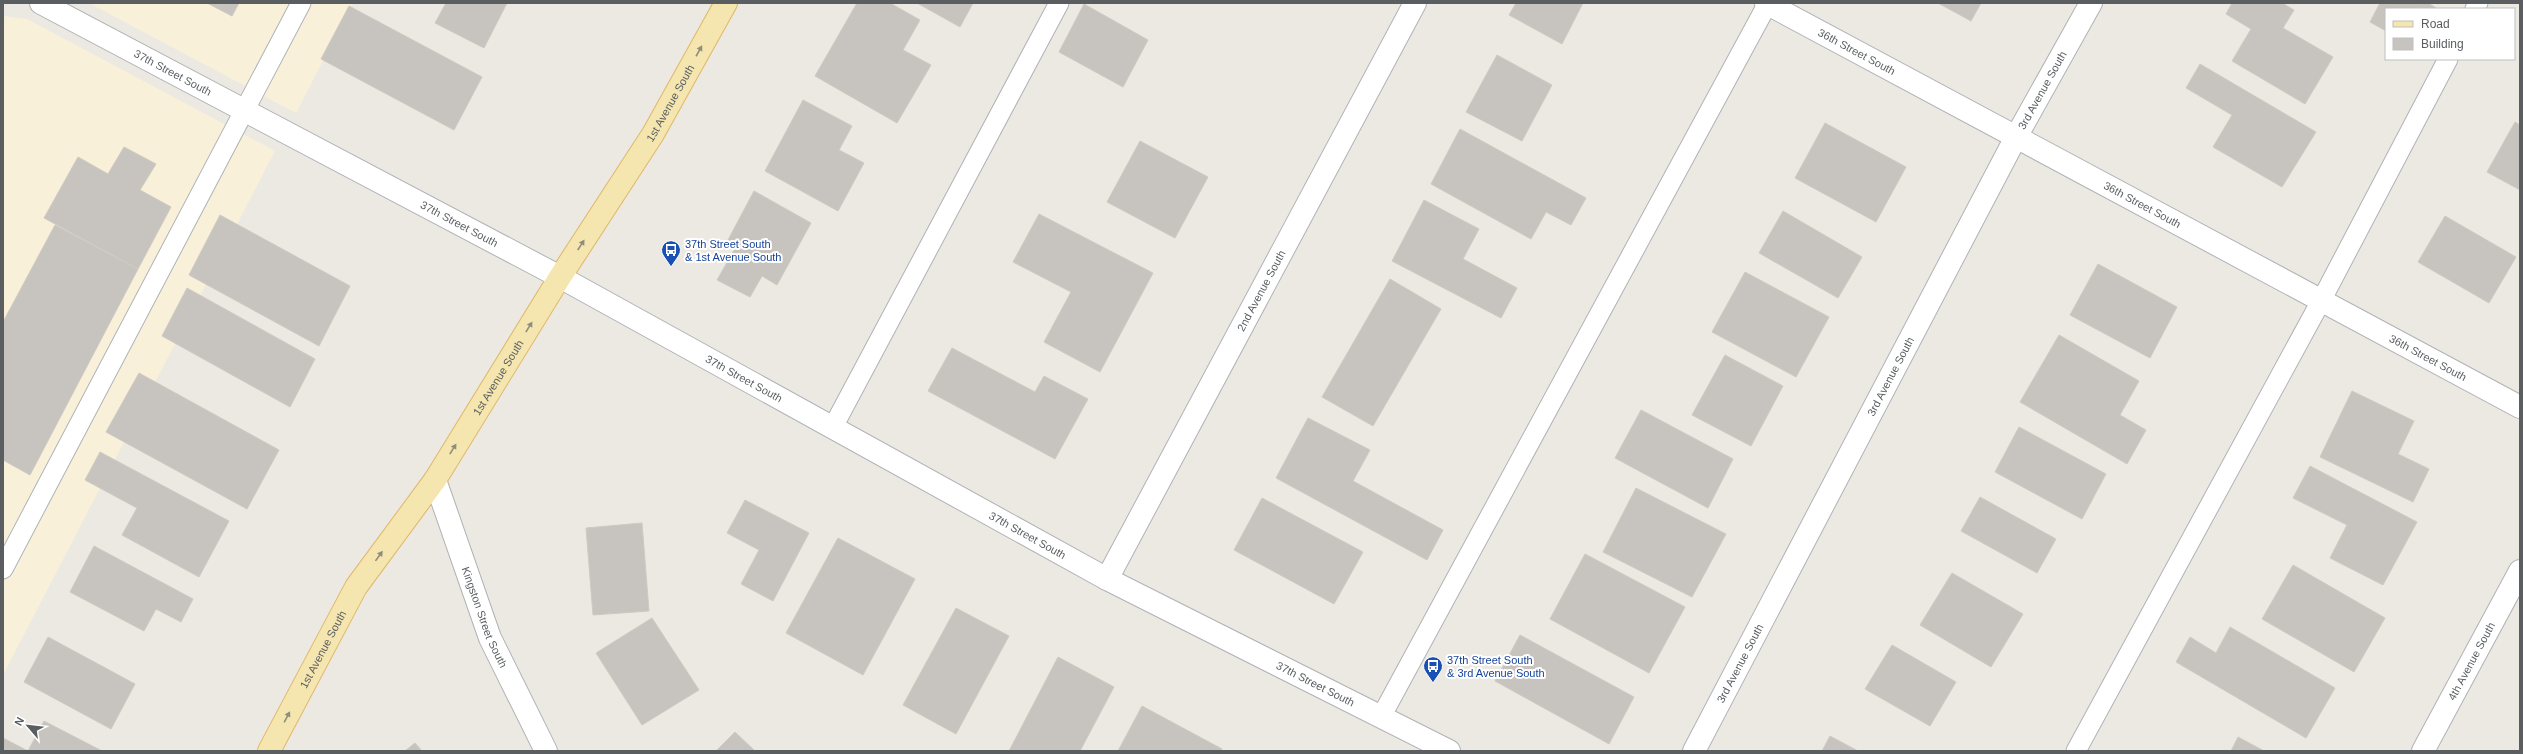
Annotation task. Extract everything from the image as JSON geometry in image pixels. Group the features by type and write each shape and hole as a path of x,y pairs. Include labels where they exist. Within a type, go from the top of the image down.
{"main road":[{"name":"1st Avenue South","path":"269,751 356,588 435,480 560,278 653,134 726,3"}],"street":[{"name":"37th Street South","path":"41,3 560,278 1107,579 1449,751"},
{"name":"2nd Avenue South","path":"1107,579 1415,3"},
{"name":"36th Street South","path":"1767,3 2520,407"},
{"name":"3rd Avenue South","path":"1694,751 2016,137 2091,3"},
{"name":"Kingston Street South","path":"435,480 490,638 546,751"},
{"name":"4th Avenue South","path":"2423,751 2520,571"}],"lane":[{"path":"3,569 301,3"},
{"path":"833,427 1059,3"},
{"path":"1381,717 1767,3"},
{"path":"2076,751 2321,301 2447,60"}],"shaded area":[{"path":"89,3 353,3 296,113"},
{"path":"3,16 27,19 275,151 3,675"}],"building":[{"path":"207,3 239,3 232,16"},
{"path":"446,3 507,3 484,48 435,23"},
{"path":"857,3 890,3 920,20 903,50 931,65 897,123 815,76"},
{"path":"917,3 973,3 960,27"},
{"path":"1516,3 1583,3 1562,44 1509,15"},
{"path":"1938,3 1981,3 1971,21"},
{"path":"2232,3 2282,3 2294,10 2283,28 2333,57 2305,104 2232,61 2251,29 2226,14"},
{"path":"2380,3 2428,3 2436,8 2385,8 2385,30 2370,22"},
{"path":"1084,4 1148,40 1123,87 1059,52"},
{"path":"349,6 482,77 454,130 321,59"},
{"path":"1497,55 1552,85 1522,141 1466,112"},
{"path":"2200,64 2316,132 2282,187 2213,147 2232,115 2186,88"},
{"path":"803,100 852,126 839,150 864,163 838,211 765,171"},
{"path":"2515,122 2520,125 2520,190 2487,172"},
{"path":"1825,123 1906,167 1876,222 1795,178"},
{"path":"1460,129 1586,198 1571,225 1546,212 1531,239 1431,184"},
{"path":"1140,141 1208,177 1175,238 1107,202"},
{"path":"124,147 156,164 140,190 171,207 138,269 44,218 78,157 108,174"},
{"path":"754,191 811,223 777,285 762,276 750,297 717,280 737,245 728,240"},
{"path":"1424,200 1479,229 1463,259 1517,288 1501,318 1392,261"},
{"path":"1783,211 1862,257 1838,298 1759,253"},
{"path":"1039,214 1153,273 1100,372 1044,342 1071,292 1013,262"},
{"path":"220,215 350,286 319,346 189,275"},
{"path":"2445,216 2516,257 2489,303 2418,262"},
{"path":"55,225 138,269 30,475 3,460 3,322"},
{"path":"2098,264 2177,307 2150,358 2070,315"},
{"path":"1745,272 1829,317 1796,377 1712,332"},
{"path":"1390,279 1441,309 1373,426 1322,397"},
{"path":"187,288 315,359 290,407 162,336"},
{"path":"2059,335 2139,381 2120,415 2146,430 2127,464 2020,402"},
{"path":"952,348 1035,392 1044,376 1088,399 1055,459 928,391"},
{"path":"1725,355 1783,386 1751,446 1692,415"},
{"path":"139,373 279,450 247,509 106,432"},
{"path":"2352,391 2414,421 2398,454 2429,469 2413,502 2320,457"},
{"path":"1641,410 1733,459 1708,508 1615,458"},
{"path":"1308,418 1370,450 1353,481 1443,530 1427,560 1276,478"},
{"path":"2019,427 2106,474 2082,519 1995,472"},
{"path":"100,452 229,521 199,577 122,535 137,508 85,480"},
{"path":"2310,466 2417,522 2383,585 2330,558 2347,525 2293,498"},
{"path":"1636,488 1726,534 1692,597 1603,552"},
{"path":"1980,497 2056,539 2037,573 1961,531"},
{"path":"1262,498 1363,552 1334,604 1234,550"},
{"path":"745,500 809,533 773,601 741,584 759,550 727,533"},
{"path":"642,523 649,611 593,615 586,528"},
{"path":"838,538 915,579 863,675 786,633"},
{"path":"94,546 193,599 181,622 156,609 144,631 70,592"},
{"path":"1585,554 1685,607 1649,673 1550,619"},
{"path":"2293,565 2385,618 2354,672 2262,619"},
{"path":"1952,573 2023,614 1991,667 1920,625"},
{"path":"956,608 1009,636 956,734 903,705"},
{"path":"652,618 699,690 642,725 596,653"},
{"path":"2230,627 2335,688 2306,738 2176,662 2190,637 2216,653"},
{"path":"1520,635 1634,697 1609,744 1495,681"},
{"path":"48,637 135,684 111,729 24,682"},
{"path":"1892,645 1956,682 1930,726 1865,689"},
{"path":"1058,657 1114,687 1080,751 1009,751"},
{"path":"1142,706 1222,749 1221,751 1118,751"},
{"path":"44,721 102,751 28,751"},
{"path":"735,732 755,751 716,751"},
{"path":"1830,736 1858,751 1822,751"},
{"path":"2238,737 2264,751 2231,751"},
{"path":"3,738 28,751 3,751"},
{"path":"415,743 422,751 405,751"}],"place":[{"name":"37th Street South & 1st Avenue South","path":"671,267"},
{"name":"37th Street South & 3rd Avenue South","path":"1433,683"}]}
